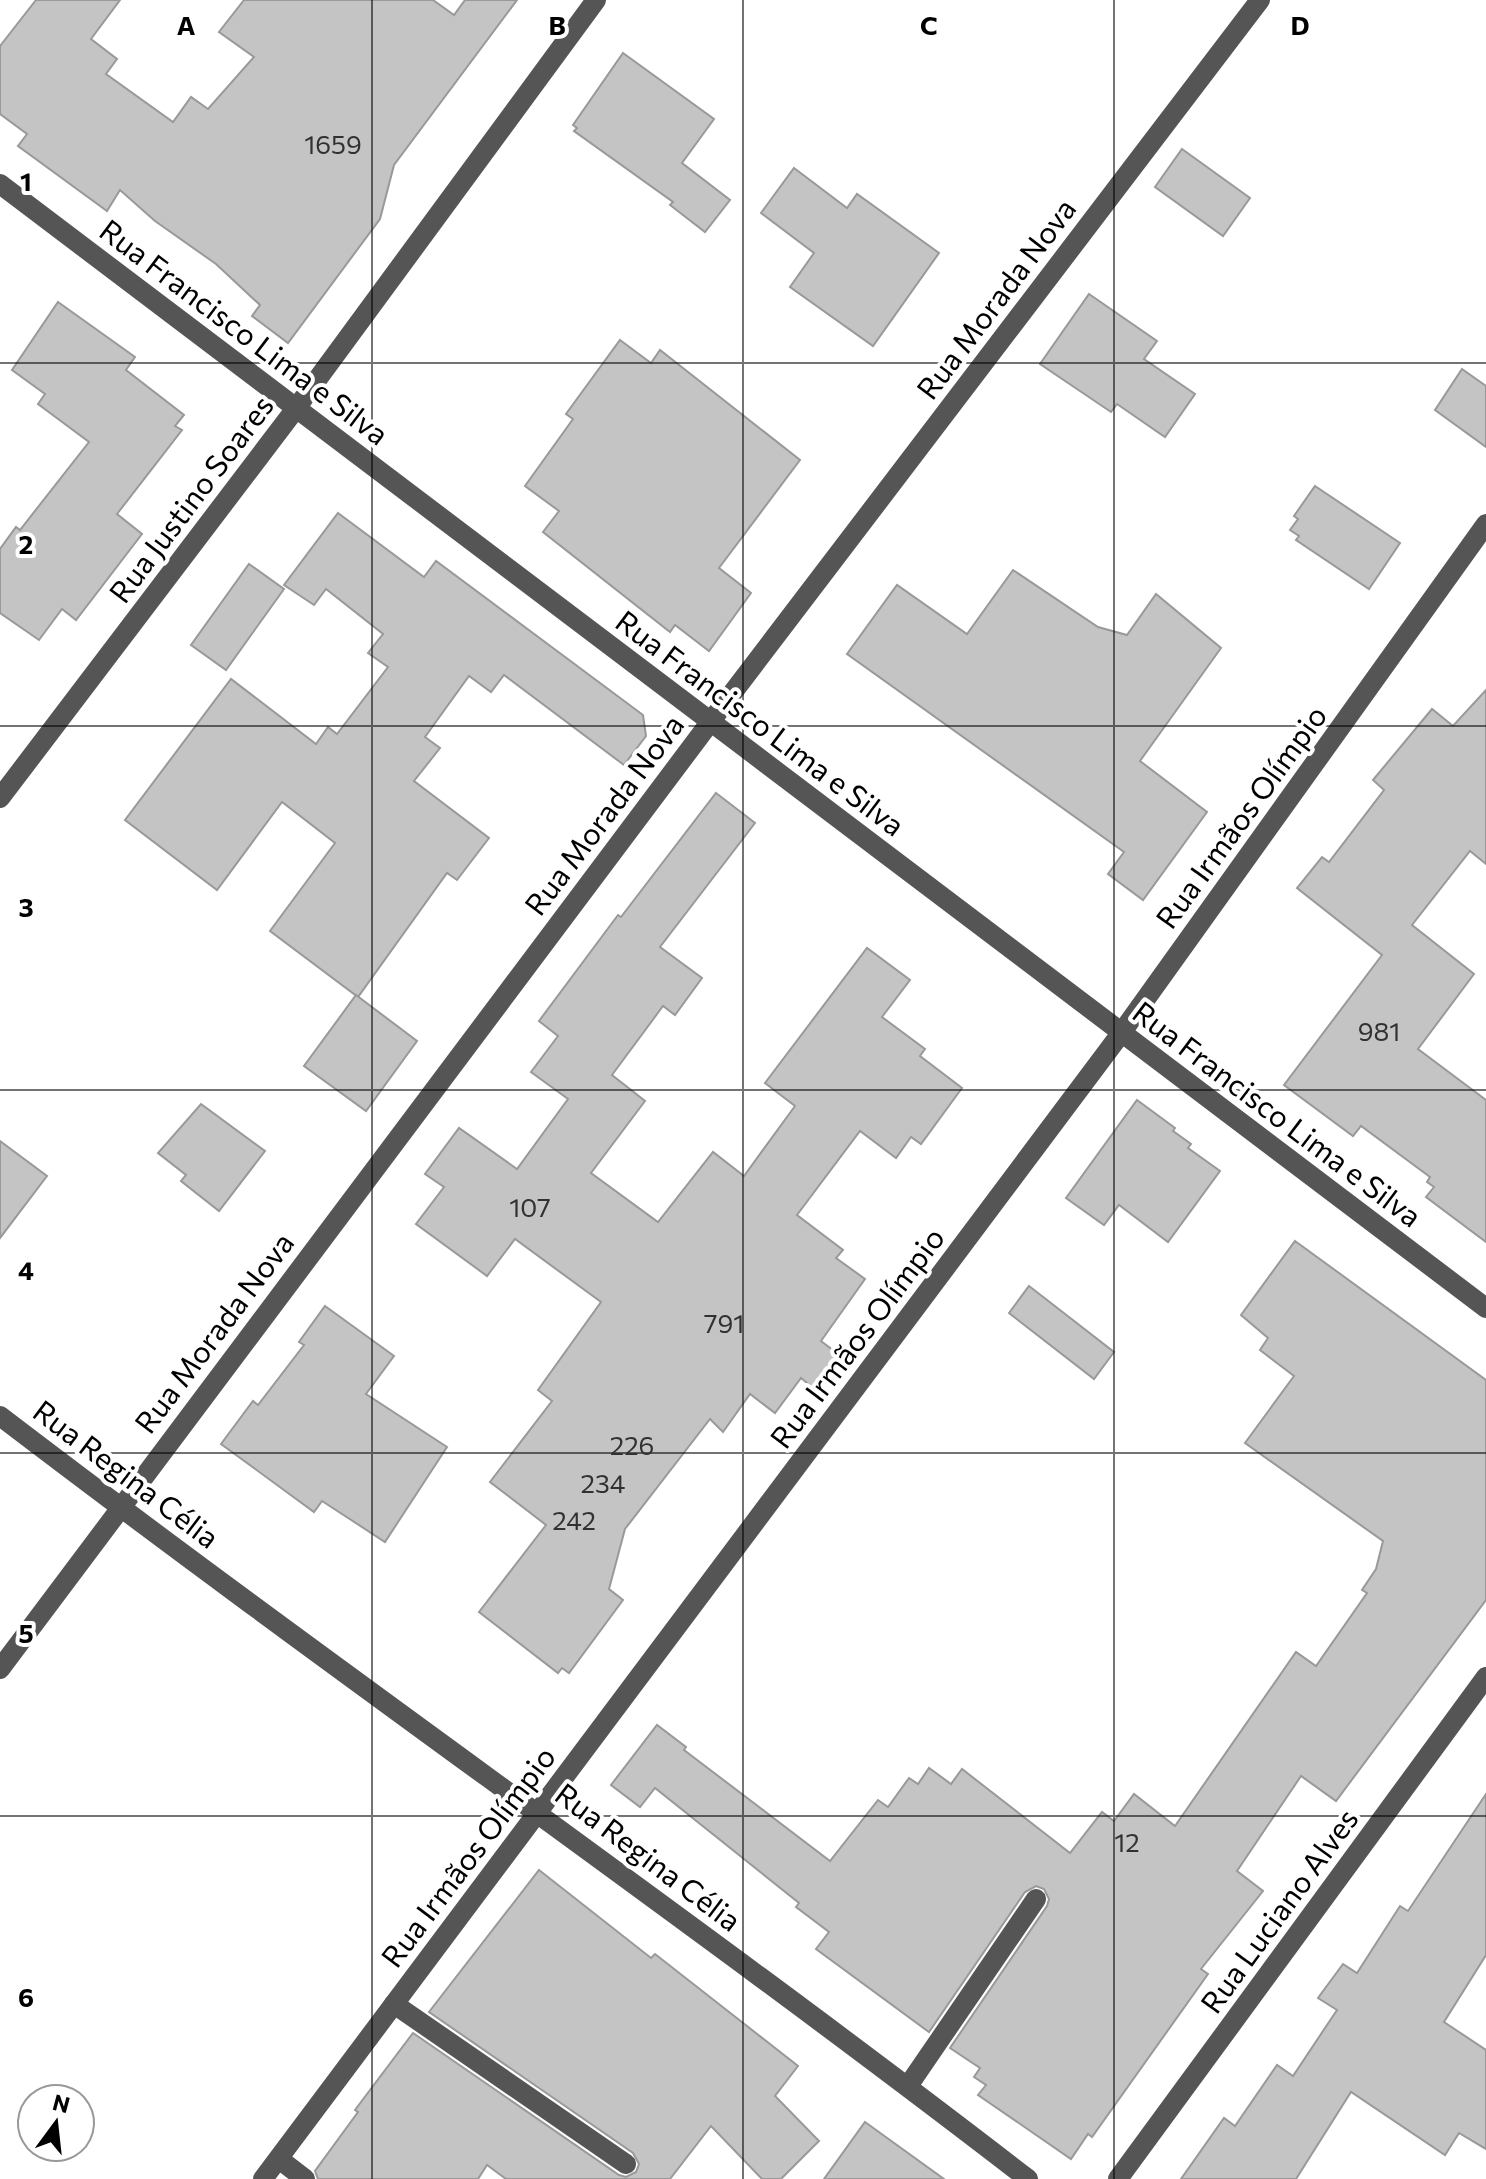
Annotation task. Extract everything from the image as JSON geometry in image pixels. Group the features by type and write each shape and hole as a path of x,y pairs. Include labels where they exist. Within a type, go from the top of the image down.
{"street":[{"name":"Rua Justino Soares","path":"0,798 297,407 596,0"},
{"name":"Rua Morada Nova","path":"0,1669 711,721 1260,0"},
{"name":"Rua Francisco Lima e Silva","path":"0,184 1486,1308"},
{"name":"Rua Irmãos Olímpio","path":"263,2179 1122,1032 1486,524"},
{"name":"Rua Regina Célia","path":"0,1416 119,1507 538,1811 1028,2179"},
{"name":"Rua Luciano Alves","path":"1118,2179 1486,1677"},
{"path":"908,2086 1036,1899"},
{"path":"394,2004 626,2164"},
{"path":"279,2159 305,2179"}],"building":[{"path":"36,0 120,0 91,39 117,59 106,74 173,122 191,97 208,109 254,57 219,32 244,0 433,0 454,15 465,0 517,0 394,165 380,219 288,343 252,316 260,305 216,264 155,221 120,190 107,211 18,146 27,134 0,114 0,46"},
{"path":"623,53 714,119 682,163 730,200 705,232 670,205 673,202 574,131 577,128 573,125"},
{"path":"1182,149 1250,198 1223,236 1155,187"},
{"path":"794,168 847,208 857,194 939,253 873,346 790,287 814,253 761,213"},
{"path":"1089,294 1157,341 1144,359 1195,394 1165,437 1117,404 1111,412 1040,364"},
{"path":"58,302 135,357 126,370 184,415 175,426 182,430 117,514 142,534 76,620 62,609 39,640 0,613 0,549 16,527 20,530 89,442 38,404 45,394 12,370"},
{"path":"620,340 651,363 660,350 800,460 719,568 751,593 709,651 675,625 670,632 543,532 559,511 525,486 573,419 566,414"},
{"path":"1462,369 1486,386 1486,447 1435,410"},
{"path":"1315,486 1400,543 1369,589 1296,540 1299,536 1290,530 1298,519 1294,516"},
{"path":"338,513 424,577 436,561 643,715 646,736 624,765 504,675 491,692 469,676 425,737 440,748 414,781 489,838 457,880 447,873 358,997 270,931 335,843 282,802 217,890 125,820 231,679 316,744 328,727 337,734 388,667 368,653 383,634 326,589 314,605 284,585"},
{"path":"249,564 284,589 226,670 191,645"},
{"path":"1013,570 1098,627 1127,635 1156,594 1221,648 1140,761 1207,812 1143,900 1108,874 1124,852 847,654 897,585 967,634"},
{"path":"1486,690 1486,864 1470,851 1412,925 1474,974 1418,1049 1486,1100 1486,1242 1426,1197 1434,1187 1427,1182 1430,1177 1361,1126 1353,1136 1284,1085 1382,955 1297,888 1322,857 1329,862 1384,790 1373,780 1432,709 1453,726"},
{"path":"716,793 755,823 660,947 702,978 675,1015 663,1006 612,1075 645,1101 591,1173 658,1222 713,1152 744,1176 795,1106 765,1083 867,948 910,980 882,1017 925,1049 920,1056 962,1088 921,1144 911,1137 896,1158 860,1131 797,1215 843,1250 836,1258 865,1279 821,1341 838,1354 812,1387 801,1378 775,1413 750,1394 723,1432 710,1419 625,1529 609,1589 623,1600 569,1673 562,1668 558,1673 479,1612 546,1525 490,1482 552,1401 538,1390 601,1302 515,1239 487,1276 416,1224 444,1187 425,1174 459,1128 517,1169 568,1099 531,1072 558,1036 539,1021 618,915 621,917"},
{"path":"356,995 417,1041 366,1111 304,1066"},
{"path":"1137,1100 1175,1128 1173,1131 1191,1144 1188,1148 1220,1171 1168,1242 1119,1205 1104,1225 1066,1198"},
{"path":"201,1104 265,1151 219,1211 181,1181 186,1175 158,1153"},
{"path":"0,1141 47,1176 0,1238"},
{"path":"1295,1241 1486,1380 1486,1600 1336,1801 1301,1776 1237,1871 1263,1891 1201,1969 1208,1974 1092,2137 1088,2134 1071,2159 978,2095 986,2085 974,2077 980,2068 950,2048 1047,1906 1049,1899 1044,1889 1036,1886 1025,1892 929,2032 816,1949 829,1932 796,1907 799,1903 655,1788 640,1807 611,1785 657,1725 686,1747 684,1750 830,1861 878,1800 888,1807 909,1778 918,1784 929,1768 951,1784 962,1769 1070,1853 1102,1812 1114,1821 1134,1794 1175,1826 1296,1652 1316,1666 1367,1593 1362,1590 1376,1569 1383,1541 1245,1443 1294,1376 1260,1350 1268,1338 1241,1315"},
{"path":"1029,1286 1114,1352 1094,1379 1009,1313"},
{"path":"325,1306 394,1356 366,1394 447,1447 385,1542 322,1501 314,1512 221,1444 253,1401 258,1405 304,1345 299,1342"},
{"path":"1486,1794 1486,1955 1444,2022 1486,2050 1486,2149 1459,2133 1445,2155 1351,2092 1296,2179 1181,2179 1224,2118 1235,2126 1277,2065 1293,2076 1337,2010 1318,1998 1343,1964 1357,1973 1400,1906 1408,1911"},
{"path":"539,1870 651,1958 655,1954 798,2066 775,2096 819,2141 781,2179 762,2179 711,2126 670,2179 506,2179 487,2165 478,2179 318,2179 315,2171 358,2112 355,2110 413,2033 619,2175 626,2177 636,2172 639,2164 633,2153 429,2012"},
{"path":"865,2122 944,2179 824,2179"}]}
